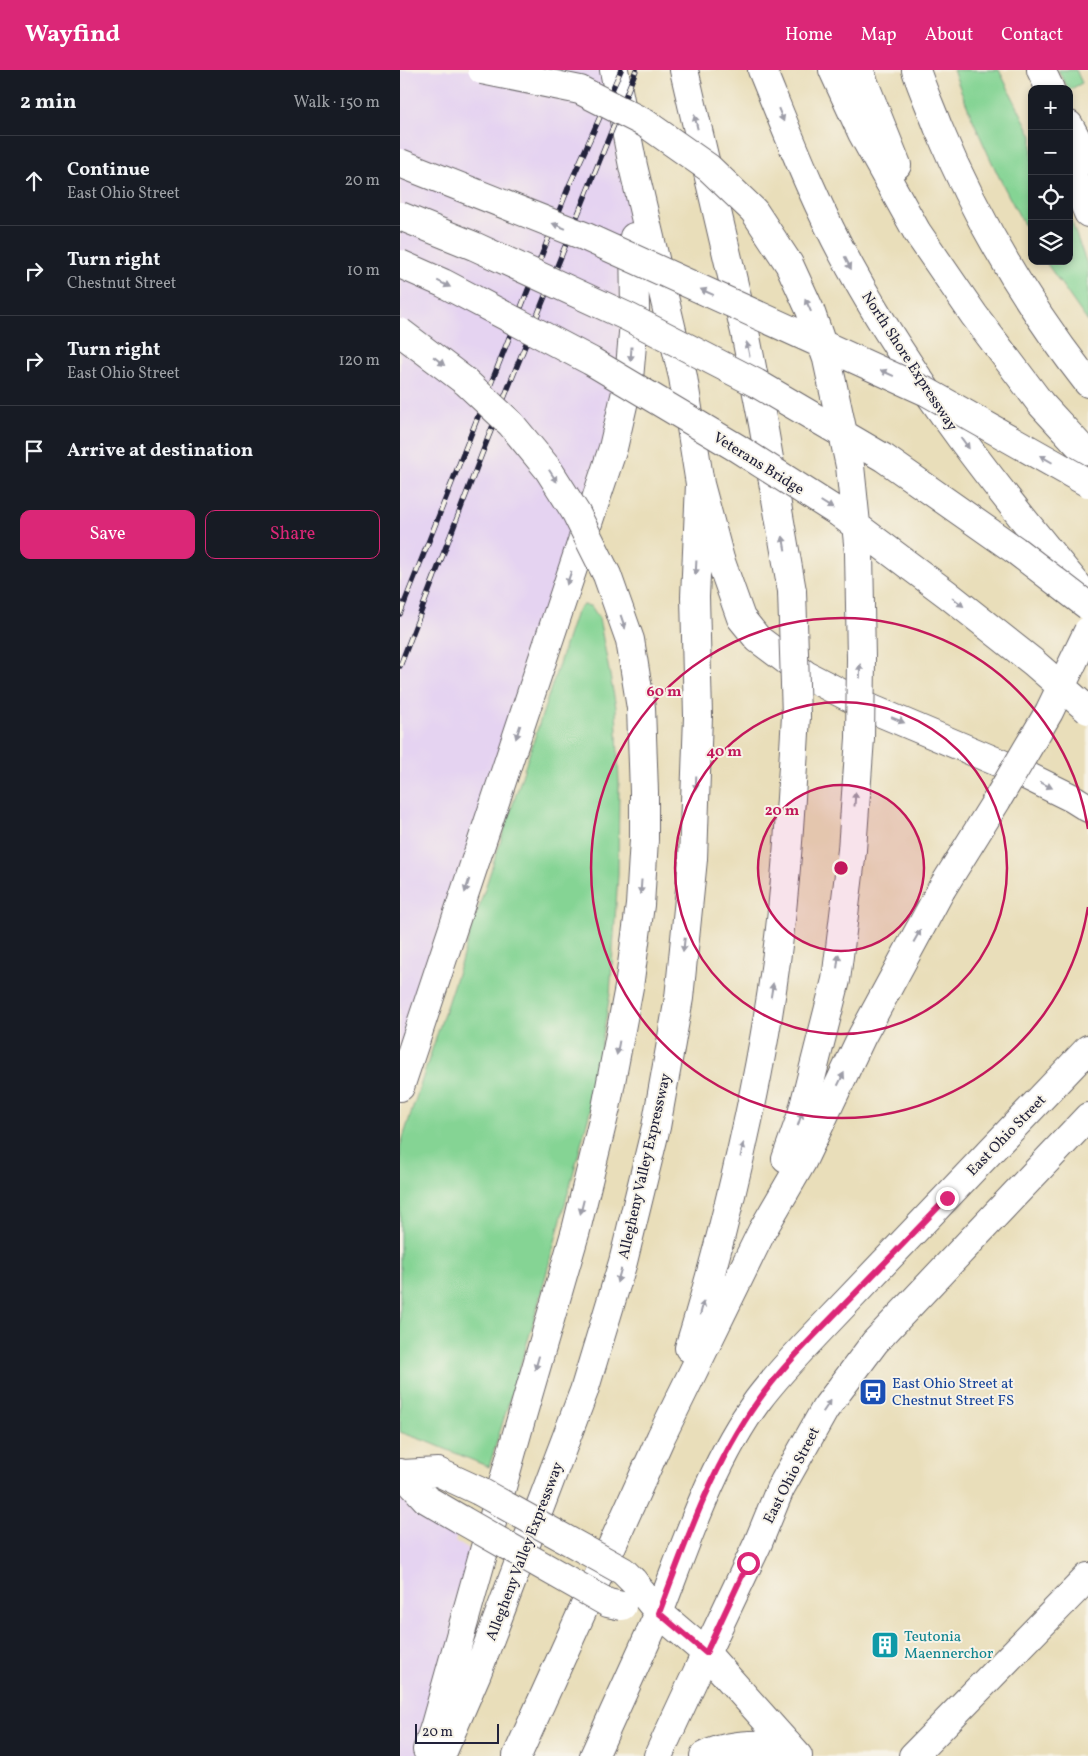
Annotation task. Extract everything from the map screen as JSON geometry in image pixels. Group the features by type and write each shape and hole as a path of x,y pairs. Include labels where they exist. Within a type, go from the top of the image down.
{"main road":[{"path":"482,70 580,90 646,123 709,168 754,212 789,264 810,310 826,359 850,466 859,553 860,738 852,850 836,980 802,1114 762,1231"},
{"path":"614,70 633,166 683,377 700,484 720,559 742,618 758,639 806,675 822,684 872,709 1007,766 1072,798 1088,808"},
{"path":"661,1438 702,1308 735,1180 759,1071 776,960 787,848 796,716 792,591 745,332 684,70"},
{"name":"North Shore Expressway","path":"762,70 802,168 849,266 889,334 967,447 1088,598"},
{"path":"833,70 862,133 917,232 974,316 1042,404 1088,455"},
{"path":"859,70 902,176 974,316"},
{"path":"916,70 955,168 993,240 1066,356 1088,383"},
{"path":"1031,70 1037,85"},
{"path":"1040,70 1048,85"},
{"path":"1072,130 1088,160"},
{"path":"400,163 584,236 928,392 1088,483"},
{"path":"400,1087 613,448 629,379 635,310 633,166"},
{"path":"1073,175 1088,213"},
{"path":"400,216 474,246 628,317 756,384 884,458 1015,550 1088,606"},
{"name":"Veterans Bridge","path":"400,264 443,283 591,362 737,448 839,513 955,600 1033,662 1088,710"},
{"path":"400,332 466,382 511,424 553,476 576,513 607,575 630,640 641,708 644,792 644,839 640,905 629,988 606,1108 576,1230 425,1756"},
{"name":"Allegheny Valley Expressway","path":"441,1756 478,1672 584,1391 623,1262 656,1127 679,998 693,859 698,716 695,597 700,484"},
{"path":"518,1756 661,1438 762,1231 802,1162 862,1036 941,890 1049,712 1088,630"},
{"name":"East Ohio Street","path":"594,1756 646,1605 690,1533 720,1466 758,1400 783,1369 1088,1049"},
{"name":"East Ohio Street","path":"658,1756 758,1543 780,1489 800,1451 830,1402 875,1342 998,1210 1088,1118"},
{"path":"402,1473 438,1472 479,1491 623,1571 646,1605 706,1653 793,1750"},
{"path":"402,1473 426,1499 608,1603 646,1605"},
{"path":"913,1756 1088,1577"},
{"path":"704,1756 719,1749 734,1746 793,1750"}],"shaded area":[{"path":"400,70 614,70 633,166 635,310 629,379 400,1087"},
{"path":"400,1473 462,1520 455,1541 482,1558 425,1756 400,1756"}],"green space":[{"path":"953,70 999,70 1028,128 1028,231 1009,197 970,113"},
{"path":"1058,70 1076,70 1082,83 1073,88 1073,85 1066,85"},
{"path":"1073,226 1088,267 1088,322 1048,265 1073,265"},
{"path":"583,605 591,606 599,618 616,707 619,783 618,875 610,994 590,1111 532,1327 489,1467 400,1432 400,1147 576,612"}],"railway":[{"path":"400,614 569,186 621,70"},
{"path":"400,666 488,438 636,70"}],"place":[{"name":"East Ohio Street at Chestnut Street FS","path":"873,1392"},
{"name":"Teutonia Maennerchor","path":"885,1645"}],"route":[{"path":"748,1563 706,1653 659,1613 697,1516 724,1458 758,1400 783,1369 947,1198"}]}
